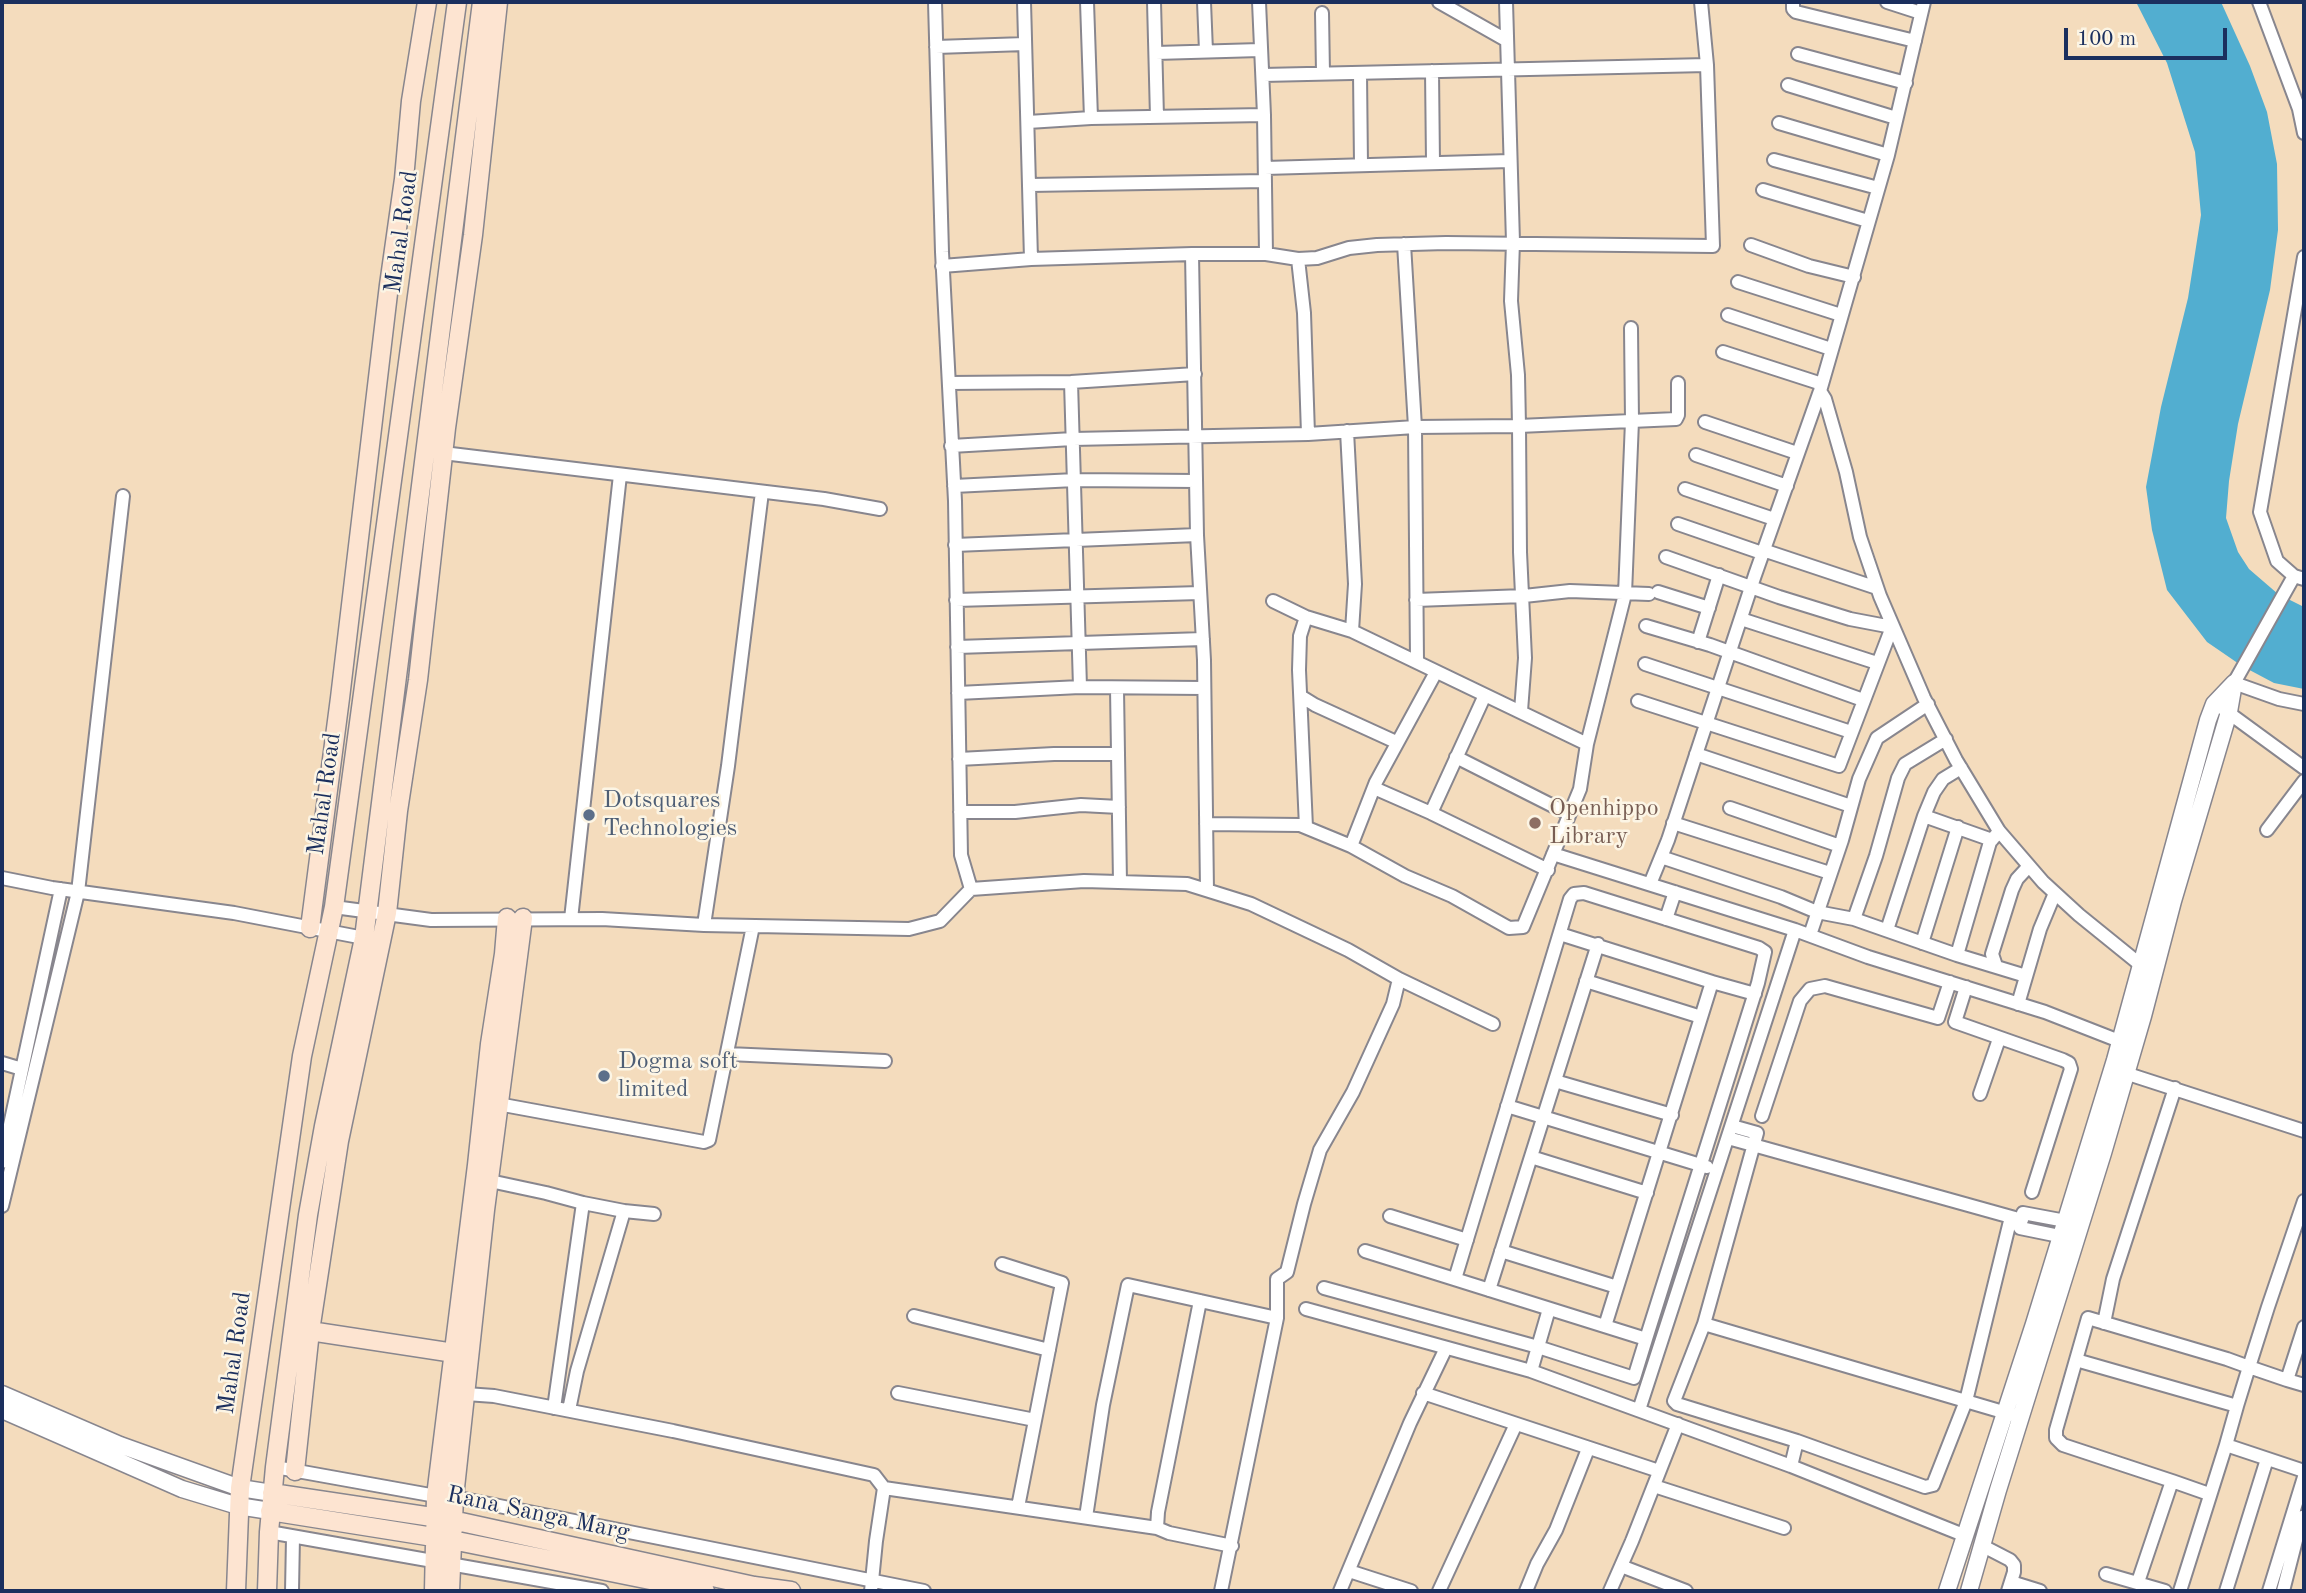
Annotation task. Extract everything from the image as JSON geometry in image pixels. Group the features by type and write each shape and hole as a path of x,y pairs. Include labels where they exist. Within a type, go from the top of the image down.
{"main road":[{"path":"310,928 404,179 411,102 427,2"},
{"name":"Mahal Road","path":"236,1591 239,1497 302,1056 334,907 457,2"},
{"name":"Mahal Road","path":"267,1591 271,1502 305,1239 324,1126 368,911 482,2"},
{"path":"295,1471 310,1331 339,1142 387,914 398,811 418,680 443,453 473,235 498,2"},
{"path":"445,1497 466,1394 498,1104 515,918"},
{"path":"434,1591 443,1563 454,1353 490,1044 504,954 515,918"},
{"path":"305,1239 324,1242"},
{"path":"310,1331 454,1353"},
{"name":"Rana Sanga Marg","path":"271,1502 444,1518 754,1586 791,1591"},
{"name":"Rana Sanga Marg","path":"271,1502 705,1591"},
{"path":"443,1563 450,1591"}],"street":[{"path":"935,2 942,266 954,486 961,855 971,889"},
{"path":"1024,2 1031,259"},
{"path":"1087,2 1091,118"},
{"path":"1154,2 1157,117"},
{"path":"1204,2 1206,51"},
{"path":"1259,2 1266,254"},
{"path":"1439,2 1506,40"},
{"path":"1506,2 1513,242 1511,301 1518,375 1520,552 1524,596 1525,658 1521,711"},
{"path":"942,266 1031,259 1192,254 1266,254 1297,259 1317,258 1349,248 1404,244 1513,242 1713,246 1707,65 1701,2"},
{"path":"1793,2 1796,12 1915,41"},
{"path":"1650,884 1707,725 1751,586 1821,387 1888,155 1923,8 1887,2"},
{"path":"2259,2 2295,97 2304,134"},
{"path":"1322,13 1323,74"},
{"path":"936,47 1026,44"},
{"path":"1156,53 1260,50"},
{"path":"1798,54 1906,83"},
{"path":"1262,75 1707,65"},
{"path":"1432,71 1433,163"},
{"path":"1360,73 1361,165"},
{"path":"1788,85 1896,118"},
{"path":"1028,121 1264,116"},
{"path":"1779,123 1888,155"},
{"path":"1774,160 1878,188"},
{"path":"1030,185 1265,174 1361,165 1510,161"},
{"path":"1763,190 1868,221"},
{"path":"1404,244 1415,427 1417,661"},
{"path":"1751,245 1809,266 1854,277"},
{"path":"1192,254 1192,366 1195,374 1197,535 1203,639 1207,890"},
{"path":"2070,1230 2125,1073 2127,1044 2142,966 2187,795 2234,683 2299,578 2277,561 2260,512 2304,257"},
{"path":"1297,259 1304,313 1308,435"},
{"path":"1738,282 1842,315"},
{"path":"1728,316 1831,349"},
{"path":"1206,824 1283,824 1306,827 1452,896 1509,929 1523,927 1580,789 1587,744 1625,593 1632,421 1631,328"},
{"path":"1723,352 1821,387"},
{"path":"949,383 1072,382 1195,374"},
{"path":"1072,382 1080,688"},
{"path":"951,446 1073,439 1308,435 1415,427 1519,426 1676,419 1678,383"},
{"path":"1821,387 1846,472 1860,537 1892,627 1945,739 1996,835 2054,892 2142,966"},
{"path":"1705,422 1797,453"},
{"path":"1347,431 1355,584 1352,631"},
{"path":"443,453 880,509"},
{"path":"1696,455 1787,486"},
{"path":"571,919 620,475"},
{"path":"954,486 1075,480 1196,481"},
{"path":"1685,489 1774,519"},
{"path":"704,925 728,766 762,492"},
{"path":"2,1206 78,892 123,496"},
{"path":"1678,524 1877,588"},
{"path":"955,545 1197,535"},
{"path":"1666,557 1850,619 1892,627"},
{"path":"1699,642 1719,575"},
{"path":"1416,600 1524,596 1570,591 1653,593 1709,608"},
{"path":"956,600 1200,593"},
{"path":"1273,601 1306,617 1352,631 1587,744"},
{"path":"1306,617 1300,636 1299,670 1306,827"},
{"path":"1741,619 1877,663"},
{"path":"1646,626 1863,700"},
{"path":"1638,701 1839,766 1892,627"},
{"path":"957,647 1203,639"},
{"path":"1645,664 1851,732"},
{"path":"1351,846 1396,742 1436,672"},
{"path":"2234,683 2280,699 2304,704"},
{"path":"958,693 1080,688 1204,688"},
{"path":"1117,689 1120,882"},
{"path":"1431,813 1485,695"},
{"path":"1302,696 1315,705 1396,742"},
{"path":"1810,935 1859,779 1877,738 1928,704"},
{"path":"2222,708 2304,768"},
{"path":"1969,1591 2013,1415 2173,901 2222,708"},
{"path":"1854,919 1876,856 1898,778 1905,764 1945,739"},
{"path":"959,759 1118,754"},
{"path":"1696,754 1851,806"},
{"path":"1456,758 1569,814"},
{"path":"1887,930 1934,792 1942,779 1961,768"},
{"path":"2267,830 2304,781"},
{"path":"1374,788 1548,870"},
{"path":"960,812 1015,812 1080,805 1119,807"},
{"path":"1730,808 1840,846"},
{"path":"1924,816 1996,835"},
{"path":"1673,823 1830,873"},
{"path":"1922,943 1958,827"},
{"path":"1957,955 1996,835"},
{"path":"1553,854 1795,930 1868,957 2018,1004 2127,1044"},
{"path":"1661,857 1781,897 1817,912 1854,919 2026,976"},
{"path":"1996,966 1992,954 2012,890 2017,878 2029,866"},
{"path":"2,878 78,892 234,913 364,938"},
{"path":"334,907 431,920 571,919 909,929 940,921 971,889 1084,881 1187,884 1251,904 1493,1024"},
{"path":"2,1163 61,889"},
{"path":"1666,919 1675,892"},
{"path":"2018,1004 2054,892"},
{"path":"1324,1288 1538,1347 1634,1378 1702,1166 1765,953 1759,948 1584,893 1574,894 1455,1279"},
{"path":"498,1104 704,1142 709,1140 753,926"},
{"path":"1639,1410 1795,930"},
{"path":"1560,934 1755,994"},
{"path":"1489,1290 1598,944"},
{"path":"1221,1591 1277,1318 1277,1279 1287,1272 1320,1150 1359,1079 1393,1004 1399,979"},
{"path":"1586,981 1701,1017"},
{"path":"1605,1326 1712,982"},
{"path":"1938,1018 1951,982"},
{"path":"1762,1116 1800,1000 1810,989 1825,986 1955,1022 2069,1063 2071,1069 2032,1192"},
{"path":"1955,1022 1966,987"},
{"path":"1980,1094 1999,1039"},
{"path":"728,1054 885,1060"},
{"path":"2,1063 22,1069"},
{"path":"2125,1073 2304,1131"},
{"path":"1555,1081 1672,1115"},
{"path":"2104,1323 2113,1279 2175,1088"},
{"path":"1507,1106 1717,1170"},
{"path":"1730,1132 1754,1145 2016,1218"},
{"path":"1754,1145 1704,1324 1674,1401 1930,1487 1966,1401 2016,1218"},
{"path":"1531,1157 1647,1193"},
{"path":"490,1181 583,1203 654,1214"},
{"path":"2180,1591 2249,1367 2304,1201"},
{"path":"554,1408 583,1203"},
{"path":"569,1410 597,1299 624,1211"},
{"path":"1390,1216 1467,1240"},
{"path":"2016,1218 2020,1228 2070,1230"},
{"path":"1365,1251 1646,1339"},
{"path":"1501,1251 1617,1287"},
{"path":"1002,1264 1062,1283 1018,1507"},
{"path":"1086,1517 1103,1405 1128,1285 1277,1318"},
{"path":"1157,1528 1200,1301"},
{"path":"1306,1309 1531,1371 1807,1472 1966,1535"},
{"path":"1531,1371 1549,1309"},
{"path":"914,1316 1049,1350"},
{"path":"2209,1494 2063,1445 2056,1438 2088,1318 2304,1385"},
{"path":"1704,1324 2013,1415"},
{"path":"2287,1380 2304,1327"},
{"path":"1340,1591 1423,1393 1446,1348"},
{"path":"2076,1360 2238,1406"},
{"path":"898,1393 1035,1420"},
{"path":"1423,1393 1659,1471"},
{"path":"2,1394 239,1497"},
{"path":"466,1394 494,1396 673,1430 874,1475 884,1488 1157,1528 1232,1546"},
{"path":"2,1410 182,1489 271,1502"},
{"path":"1947,1591 2013,1415"},
{"path":"1440,1591 1516,1424"},
{"path":"1610,1591 1678,1424"},
{"path":"1791,1466 1797,1441"},
{"path":"2226,1445 2304,1471"},
{"path":"1807,1472 1814,1447"},
{"path":"1526,1591 1556,1530 1588,1448"},
{"path":"2226,1591 2267,1459"},
{"path":"275,1467 445,1497 872,1587 924,1591"},
{"path":"2269,1591 2304,1478"},
{"path":"2138,1582 2172,1481"},
{"path":"1654,1486 1784,1528"},
{"path":"872,1587 884,1488"},
{"path":"2283,1591 2302,1517 2304,1518"},
{"path":"269,1532 443,1563 553,1587 602,1591"},
{"path":"292,1591 293,1536"},
{"path":"1981,1545 2010,1560 2014,1565 2009,1587 2040,1591"},
{"path":"553,1587 556,1561"},
{"path":"1621,1566 1686,1591"},
{"path":"1349,1571 1411,1591"},
{"path":"2106,1574 2165,1591"}],"water":[{"path":"2136,2 2221,2 2267,112 2277,164 2278,230 2270,290 2238,424 2226,518 2238,552 2249,569 2278,594 2304,607 2304,689 2274,683 2242,666 2207,642 2167,590 2152,530 2146,487 2161,407 2188,298 2201,215 2195,152 2167,63"}],"place":[{"name":"Dotsquares Technologies","path":"589,815"},
{"name":"Openhippo Library","path":"1535,823"},
{"name":"Dogma soft limited","path":"604,1076"}]}
